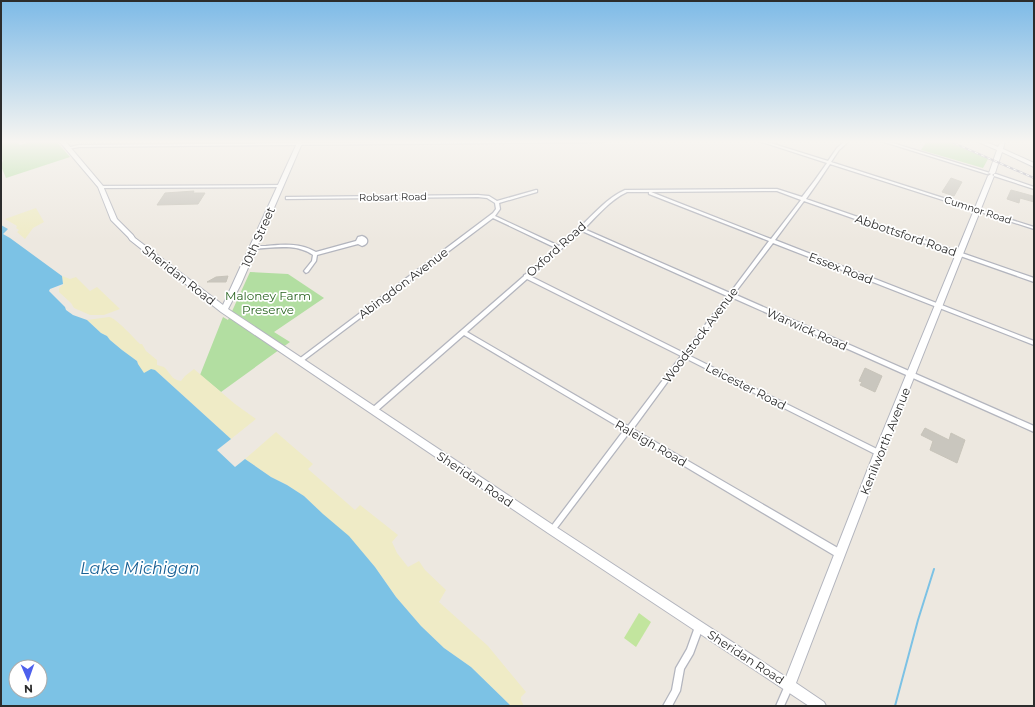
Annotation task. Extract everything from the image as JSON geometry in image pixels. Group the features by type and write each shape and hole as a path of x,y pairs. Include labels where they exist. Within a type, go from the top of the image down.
{"street":[{"name":"Sheridan Road","path":"90,174 101,187 114,220 131,236 134,241 138,242 224,310 301,360 552,530 820,706"},
{"name":"10th Street","path":"224,310 286,174"},
{"name":"Woodstock Avenue","path":"552,530 803,199 820,174"},
{"name":"Cumnor Road","path":"865,174 1034,228"},
{"path":"991,174 1034,188"},
{"name":"Kenilworth Avenue","path":"780,706 879,453 912,375 991,174"},
{"path":"101,187 281,186"},
{"name":"Abbottsford Road","path":"777,190 1034,280"},
{"name":"Oxford Road","path":"374,410 619,194 631,191 777,190"},
{"path":"536,191 497,202 498,209 492,216 559,248"},
{"name":"Essex Road","path":"648,192 1034,343"},
{"name":"Robsart Road","path":"287,198 480,196 488,197 497,202"},
{"name":"Abingdon Avenue","path":"301,360 492,216"},
{"name":"Warwick Road","path":"581,229 1034,429"},
{"path":"253,248 301,247 315,254 358,242"},
{"path":"306,271 314,261 315,254"},
{"name":"Leicester Road","path":"526,276 879,453"},
{"name":"Raleigh Road","path":"463,332 840,554"},
{"path":"667,706 676,691 680,668 690,651 699,626"}],"green space":[{"path":"4,174 18,174 6,178"},
{"name":"Maloney Farm Preserve","path":"250,272 288,274 324,298 274,332 290,342 221,392 200,375 223,317 228,320"},
{"path":"639,613 651,622 636,647 624,638"}],"sand":[{"path":"36,208 44,222 33,228 25,239 17,232 19,230 16,228 17,226 5,219"},
{"path":"62,276 70,279 76,277 90,291 97,287 120,309 104,315 90,315 74,308 71,303 59,292 59,288 64,284"},
{"path":"109,317 116,321 140,344 142,344 146,351 157,360 157,365 164,367 175,379 181,381 194,369 235,404 256,419 231,439 155,370 144,374 137,361 87,320"},
{"path":"276,432 313,464 308,469 355,510 360,505 398,535 392,542 397,553 408,567 419,561 425,570 446,590 439,602 488,646 526,692 521,697 524,706 511,706 471,667 444,648 421,626 396,597 375,567 362,552 304,496 271,477 245,459"}],"water":[{"name":"Lake Michigan","path":"1,225 8,229 3,234 62,276 63,284 50,289 49,291 65,307 66,310 73,315 87,320 101,333 107,336 137,361 144,373 151,369 155,370 231,439 217,450 235,467 245,459 271,477 304,496 349,536 375,567 396,597 421,626 444,648 471,667 511,706 1,706"}],"building":[{"path":"951,178 962,182 954,196 942,192"},
{"path":"1011,190 1033,196 1034,202 1020,198 1019,203 1007,199"},
{"path":"194,191 193,193 205,193 198,204 157,205 165,193"},
{"path":"228,276 226,282 207,282 216,277"},
{"path":"865,368 882,376 875,392 860,385 862,382 859,381"},
{"path":"925,428 949,440 951,433 965,440 957,463 930,450 933,441 921,435"}],"waterway":[{"path":"895,706 918,620 934,569"}],"railway":[{"path":"1025,174 1034,178"}]}
